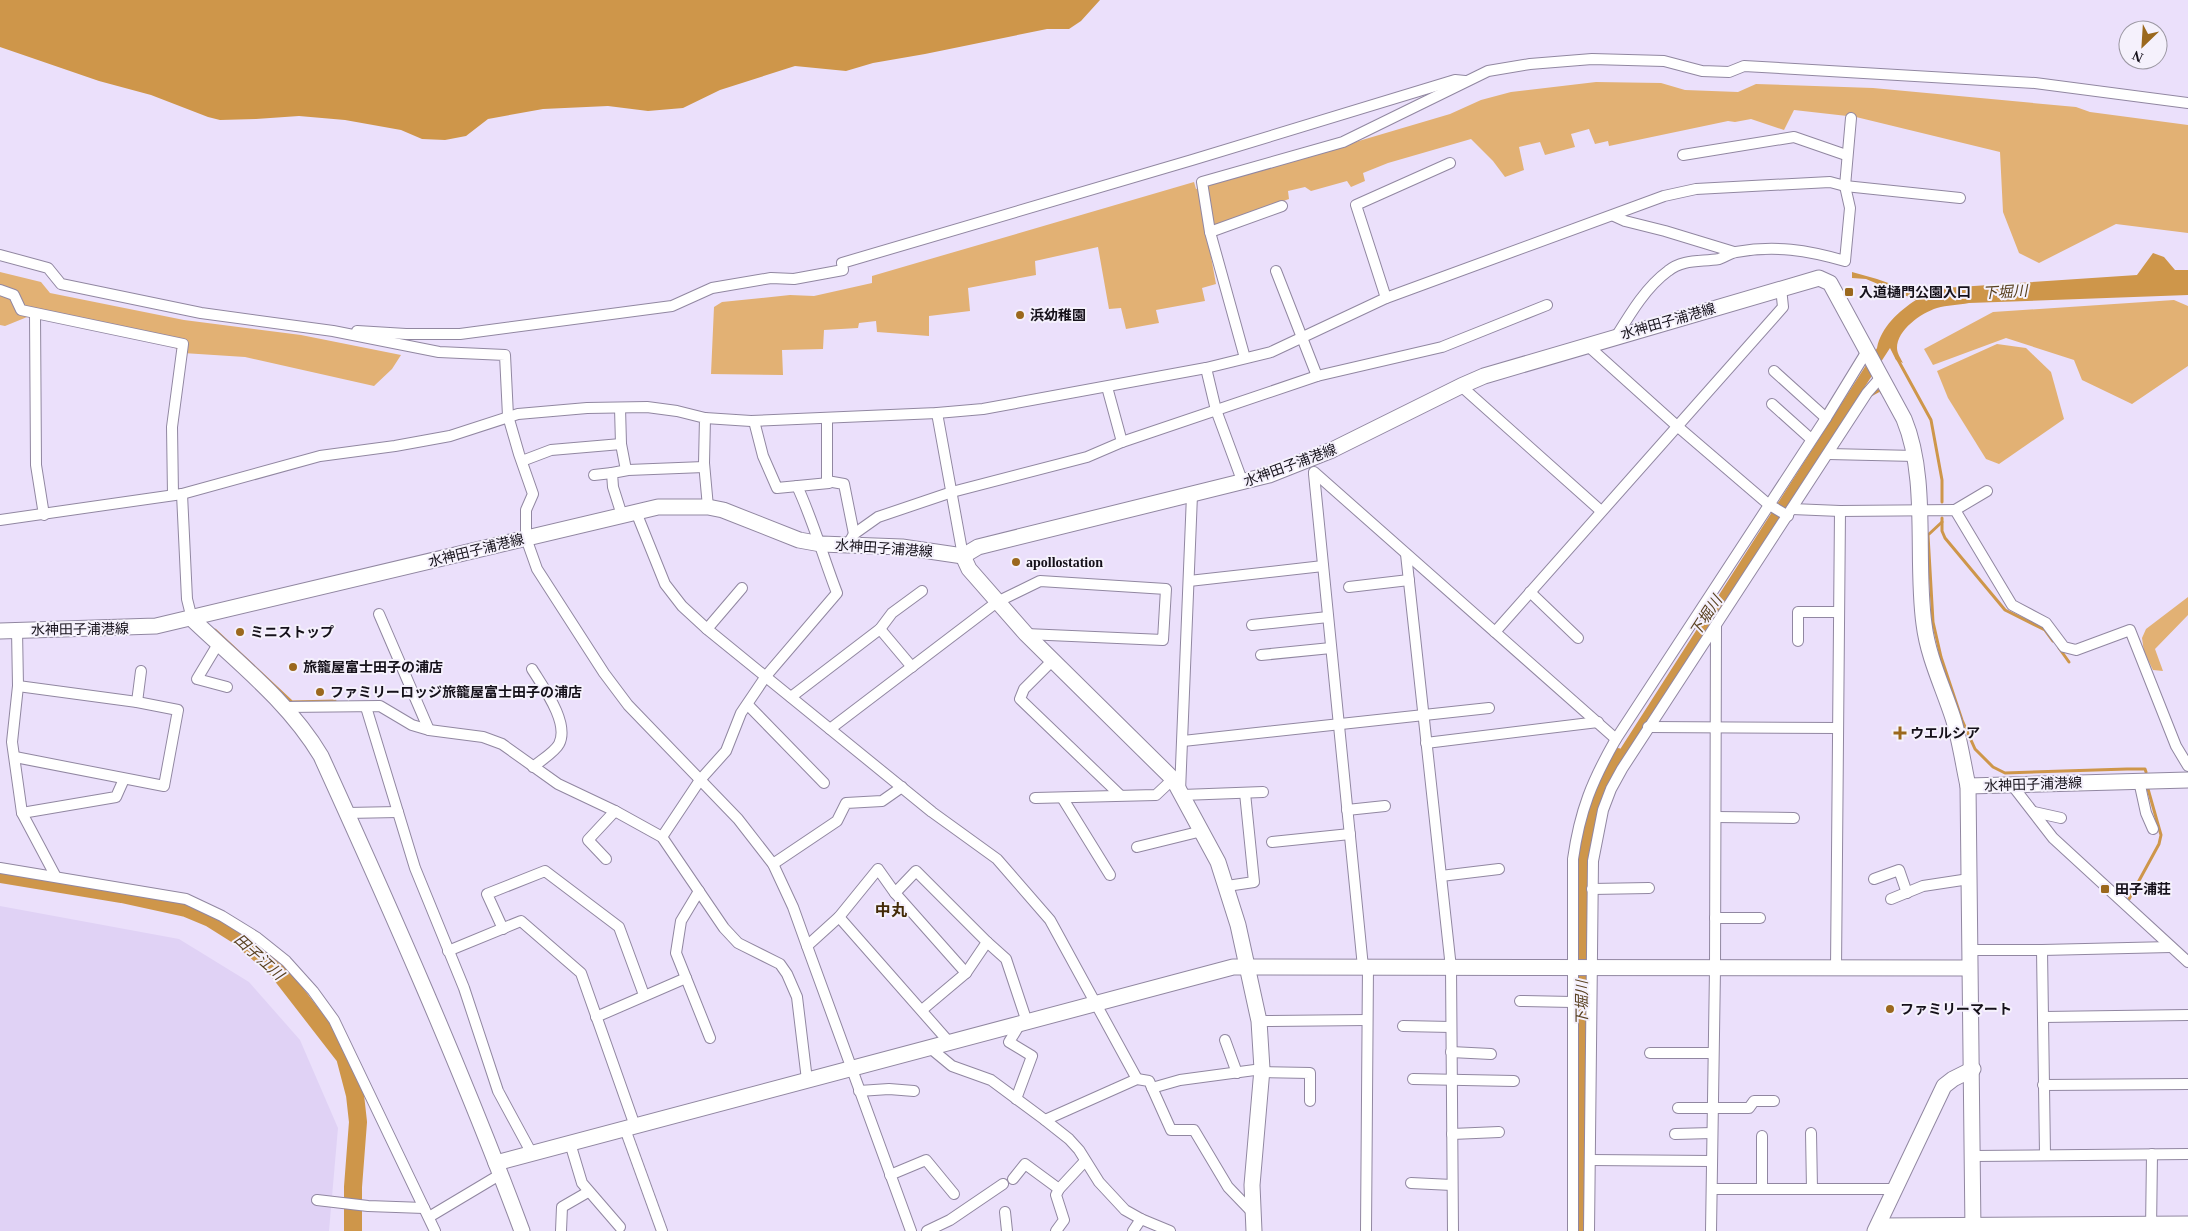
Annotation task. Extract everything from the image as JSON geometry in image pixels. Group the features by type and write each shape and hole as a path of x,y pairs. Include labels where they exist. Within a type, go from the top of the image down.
{"street":[{"path":"1245,358 1210,232 1202,182 1343,142 1488,71 1530,64 1592,59 1664,61 1702,71 1729,72 1744,66 2034,83 2188,103"},
{"path":"333,331 460,334 672,306 712,288 771,278 794,279 826,274 843,270 842,263 1455,80 1467,81"},
{"path":"1616,337 1638,302 1667,271 1684,262 1721,258 1734,252 1784,247 1812,251 1845,261 1850,208 1844,186 1851,118"},
{"path":"1683,155 1794,137 1846,155"},
{"path":"1386,298 1356,205 1450,162"},
{"path":"0,520 178,494 320,456 395,446 450,436 508,416 588,408 647,407 677,411 705,418 754,421 937,413 983,409 1206,368 1270,352 1386,298 1614,216 1664,196 1696,189 1830,182 1844,186 1960,198"},
{"path":"1210,232 1282,206"},
{"path":"1614,216 1625,222 1673,233 1734,252"},
{"path":"0,255 48,268 61,284 201,313 333,331 439,352 505,355 508,416 534,494 526,510 526,538 537,569 604,673 628,705 738,819 773,864 808,946 911,1231"},
{"path":"1276,271 1317,376"},
{"name":"水神田子浦港線","path":"0,632 136,628 192,619 658,507 708,507 722,510 800,540 818,543 851,539 963,556 978,547 1243,483 1309,460 1484,376 1818,278 1830,283 1911,435 1915,456 1919,511 1923,622 1926,639 1953,720 1968,786 2188,780"},
{"path":"1495,632 1783,307 1781,288"},
{"path":"0,290 14,295 21,310 183,344 172,428 187,599 192,619 286,707 311,738 321,756 424,988 499,1168 522,1231"},
{"path":"851,539 878,517 952,492 1087,457 1122,442 1317,376 1442,347 1547,306"},
{"path":"35,314 36,465 44,515"},
{"path":"1587,345 1676,426 1768,504 1790,512 1955,510 1987,491"},
{"path":"1573,1231 1573,859 1576,835 1588,792 1616,739 1868,353"},
{"path":"1206,368 1216,410 1243,483"},
{"path":"1774,371 1826,418"},
{"path":"1589,1231 1592,861 1603,810 1611,789 1648,727 1880,374"},
{"path":"1460,386 1601,511"},
{"path":"1107,387 1122,442"},
{"path":"1772,404 1812,440"},
{"path":"620,408 621,444 626,470"},
{"path":"937,413 963,556 969,570 1052,661 1179,788 1218,862 1238,924 1259,1021 1262,1071 1252,1185 1254,1231 1258,1231"},
{"path":"705,418 704,467 708,507"},
{"path":"827,418 827,481 829,483"},
{"path":"754,421 763,456 777,488 829,483 844,484 851,539"},
{"path":"522,461 551,450 621,444"},
{"path":"1829,454 1915,456"},
{"path":"1309,460 1314,474 1347,810 1365,966 1367,1020 1366,1231"},
{"path":"594,476 626,470 704,467"},
{"path":"612,474 613,487 620,509"},
{"path":"1314,474 1616,739"},
{"path":"662,837 700,780 726,751 740,713 748,705 766,676 837,593 818,543 814,525 797,486"},
{"path":"1179,788 1183,742 1192,495"},
{"path":"1955,510 2012,605 2046,623 2064,647 2076,650 2130,630 2176,746 2188,766"},
{"path":"1836,969 1840,511"},
{"path":"636,512 665,584 682,606 707,629 932,812 997,859 1050,920 1137,1079"},
{"path":"1406,554 1451,968 1453,1231"},
{"path":"1190,581 1323,566"},
{"path":"1349,587 1408,580"},
{"path":"830,729 997,602 1040,582 1166,589 1163,640 1026,634"},
{"path":"707,629 742,588"},
{"path":"791,697 880,630 892,613 922,591"},
{"path":"1530,592 1578,638"},
{"path":"1798,641 1798,612 1839,612"},
{"path":"379,614 429,730"},
{"path":"1252,625 1328,617"},
{"path":"1711,1231 1715,969 1716,624"},
{"path":"17,630 18,686 12,742 22,814 56,877"},
{"path":"880,630 912,667"},
{"path":"218,644 197,679 227,687"},
{"path":"1261,655 1331,648"},
{"path":"1052,661 1024,689 1020,699 1120,795"},
{"path":"532,669 563,726 559,744 533,767"},
{"path":"138,702 142,671"},
{"path":"15,757 164,786 178,710 138,702 18,686"},
{"path":"748,705 824,783"},
{"path":"286,707 380,706 412,725 429,730 484,737 502,744 558,784 615,811 662,837 724,928 738,943 780,964 787,974 797,997 807,1080"},
{"path":"366,707 415,868 464,988 498,1091 531,1152"},
{"path":"1183,742 1423,717 1489,708"},
{"path":"1426,743 1598,722"},
{"path":"1648,727 1838,728"},
{"path":"22,814 116,797 124,779"},
{"path":"2139,781 2146,813 2153,829"},
{"path":"2012,785 2053,838 2188,962"},
{"path":"1968,786 1969,968 1973,1069 1973,1229"},
{"path":"773,864 837,821 846,803 882,801 902,787"},
{"path":"1035,798 1156,795 1179,788 1246,793 1263,792"},
{"path":"1227,886 1254,882 1246,793"},
{"path":"1063,798 1110,874"},
{"path":"1347,810 1385,806"},
{"path":"606,858 588,840 615,811"},
{"path":"347,812 398,812"},
{"path":"2034,812 2061,818"},
{"path":"1716,817 1794,818"},
{"path":"1137,847 1202,831"},
{"path":"1272,842 1350,834"},
{"path":"0,868 186,899 222,916 256,936 286,961 313,991 334,1020 436,1231"},
{"path":"808,946 839,917 878,869 895,893 966,973"},
{"path":"1440,876 1499,870"},
{"path":"1874,879 1899,870 1907,892"},
{"path":"503,929 487,894 545,871 619,927 644,995"},
{"path":"895,893 916,871 1006,959 1024,1023"},
{"path":"1891,899 1923,886 1969,879"},
{"path":"1592,889 1649,888"},
{"path":"699,891 681,921 676,953 710,1038"},
{"path":"839,917 949,1042"},
{"path":"1715,918 1760,918"},
{"path":"448,951 520,921 581,973 662,1231"},
{"path":"922,1010 966,973 987,942"},
{"path":"1969,950 2171,946"},
{"path":"2042,950 2045,1154"},
{"path":"316,1200 427,1213 499,1168 531,1152 1233,967 1969,968"},
{"path":"596,1017 686,978"},
{"path":"1520,1001 1572,1002"},
{"path":"2044,1017 2188,1015"},
{"path":"1259,1021 1367,1020"},
{"path":"1016,1099 1032,1056 1009,1042 1024,1023"},
{"path":"1403,1026 1451,1027"},
{"path":"1225,1040 1237,1073"},
{"path":"929,1047 952,1066 991,1080 1045,1120 1069,1139 1079,1150 1100,1182 1125,1210 1140,1219 1170,1231"},
{"path":"1451,1052 1491,1054"},
{"path":"1650,1053 1713,1054"},
{"path":"1973,1069 1944,1086 1877,1229 2151,1228 2188,1224"},
{"path":"1152,1088 1180,1080 1237,1073 1262,1071 1310,1073 1310,1101"},
{"path":"1045,1120 1137,1079 1148,1081 1171,1130 1194,1130 1228,1187 1253,1213"},
{"path":"1413,1079 1514,1081"},
{"path":"2043,1085 2188,1084"},
{"path":"859,1090 889,1088 914,1091"},
{"path":"1678,1108 1749,1108 1754,1101 1774,1101"},
{"path":"1452,1134 1499,1132"},
{"path":"1811,1133 1812,1189"},
{"path":"1674,1134 1712,1134"},
{"path":"1762,1136 1762,1188"},
{"path":"570,1143 582,1183 620,1227"},
{"path":"2151,1228 2152,1154"},
{"path":"1973,1156 2188,1154"},
{"path":"890,1175 926,1160 954,1194"},
{"path":"1590,1160 1711,1161"},
{"path":"1056,1231 1064,1220 1056,1195 1059,1189 1086,1161"},
{"path":"927,1231 950,1220 1008,1181 1025,1164 1059,1189"},
{"path":"1411,1183 1452,1185"},
{"path":"1712,1189 1895,1189"},
{"path":"561,1231 562,1207 588,1192"},
{"path":"1005,1212 1007,1231"},
{"path":"1133,1231 1140,1219"}],"shaded area":[{"path":"1596,82 1661,83 1685,90 1738,92 1756,84 1873,88 2076,107 2090,112 2188,125 2188,233 2116,224 2039,263 2019,253 2003,212 2000,152 1856,117 1794,110 1784,130 1751,119 1735,122 1728,121 1609,146 1608,141 1595,144 1589,129 1571,134 1575,147 1545,155 1540,142 1519,147 1524,170 1505,177 1493,161 1471,139 1388,163 1363,173 1365,181 1351,187 1347,181 1311,191 1305,187 1288,191 1289,199 1206,229 1216,284 1202,288 1205,301 1156,310 1159,323 1126,329 1121,308 1109,309 1098,247 1035,261 1036,275 968,288 970,311 929,316 929,336 877,332 876,321 859,323 858,328 824,330 823,349 782,350 783,375 711,374 714,307 722,302 790,295 814,296 872,283 872,276 1194,182 1196,189 1450,114 1481,100 1511,92"},
{"path":"0,272 41,282 50,293 184,320 301,335 401,355 392,369 374,386 245,357 183,353 153,334 42,311 5,326 0,325"},
{"path":"2174,300 2188,306 2188,366 2132,404 2082,380 2074,360 2006,338 1933,365 1924,349 1993,312"},
{"path":"1997,344 2026,348 2051,372 2064,419 1999,464 1986,459 1948,398 1937,371"},
{"path":"2188,597 2188,615 2155,649 2163,671 2153,670 2144,652 2142,638 2146,629"},
{"path":"0,906 179,939 249,982 300,1040 338,1128 329,1231 0,1231"}],"water":[{"path":"0,0 1100,0 1081,21 1069,29 1047,29 873,63 846,71 795,66 720,90 683,108 648,111 608,106 543,109 488,119 466,136 445,140 422,139 401,130 345,120 299,116 220,120 208,117 151,95 99,81 0,47"},
{"path":"2153,253 2164,257 2175,270 2188,270 2188,295 1969,303 1931,310 1911,323 1898,341 1897,350 1903,363 1896,360 1890,348 1610,779 1603,776 1877,348 1882,333 1897,314 1916,300 1866,279 1852,278 1852,272 1922,295 1944,288 2137,275"}],"waterway":[{"path":"1897,358 1931,420 1942,480 1942,502"},
{"path":"1871,395 1880,390 1882,393"},
{"path":"1942,518 1942,531 1945,538 2005,610 2045,630 2053,641"},
{"path":"1942,522 1928,535 1933,622 1941,657 1962,720 1975,749 1993,767 2005,773 2127,769 2145,769 2146,772"},
{"path":"215,630 292,702 335,701"},
{"path":"2059,648 2069,662"},
{"name":"下堀川","path":"1580,1231 1582,853 1586,826 1594,796 1617,757"},
{"path":"2129,899 2159,844 2161,835 2148,789"},
{"name":"田子江川","path":"0,874 122,894 186,908 210,918 237,935 276,968 345,1057 355,1095 358,1122 353,1187 353,1231"}],"place":[{"name":"入道樋門公園入口","path":"1849,292"},
{"name":"浜幼稚園","path":"1020,315"},
{"name":"apollostation","path":"1016,562"},
{"name":"ミニストップ","path":"240,632"},
{"name":"旅籠屋富士田子の浦店","path":"293,667"},
{"name":"ファミリーロッジ旅籠屋富士田子の浦店","path":"320,692"},
{"name":"ウエルシア","path":"1900,733"},
{"name":"田子浦荘","path":"2105,889"},
{"name":"ファミリーマート","path":"1890,1009"}],"district":[{"name":"中丸","path":"891,910"}]}
